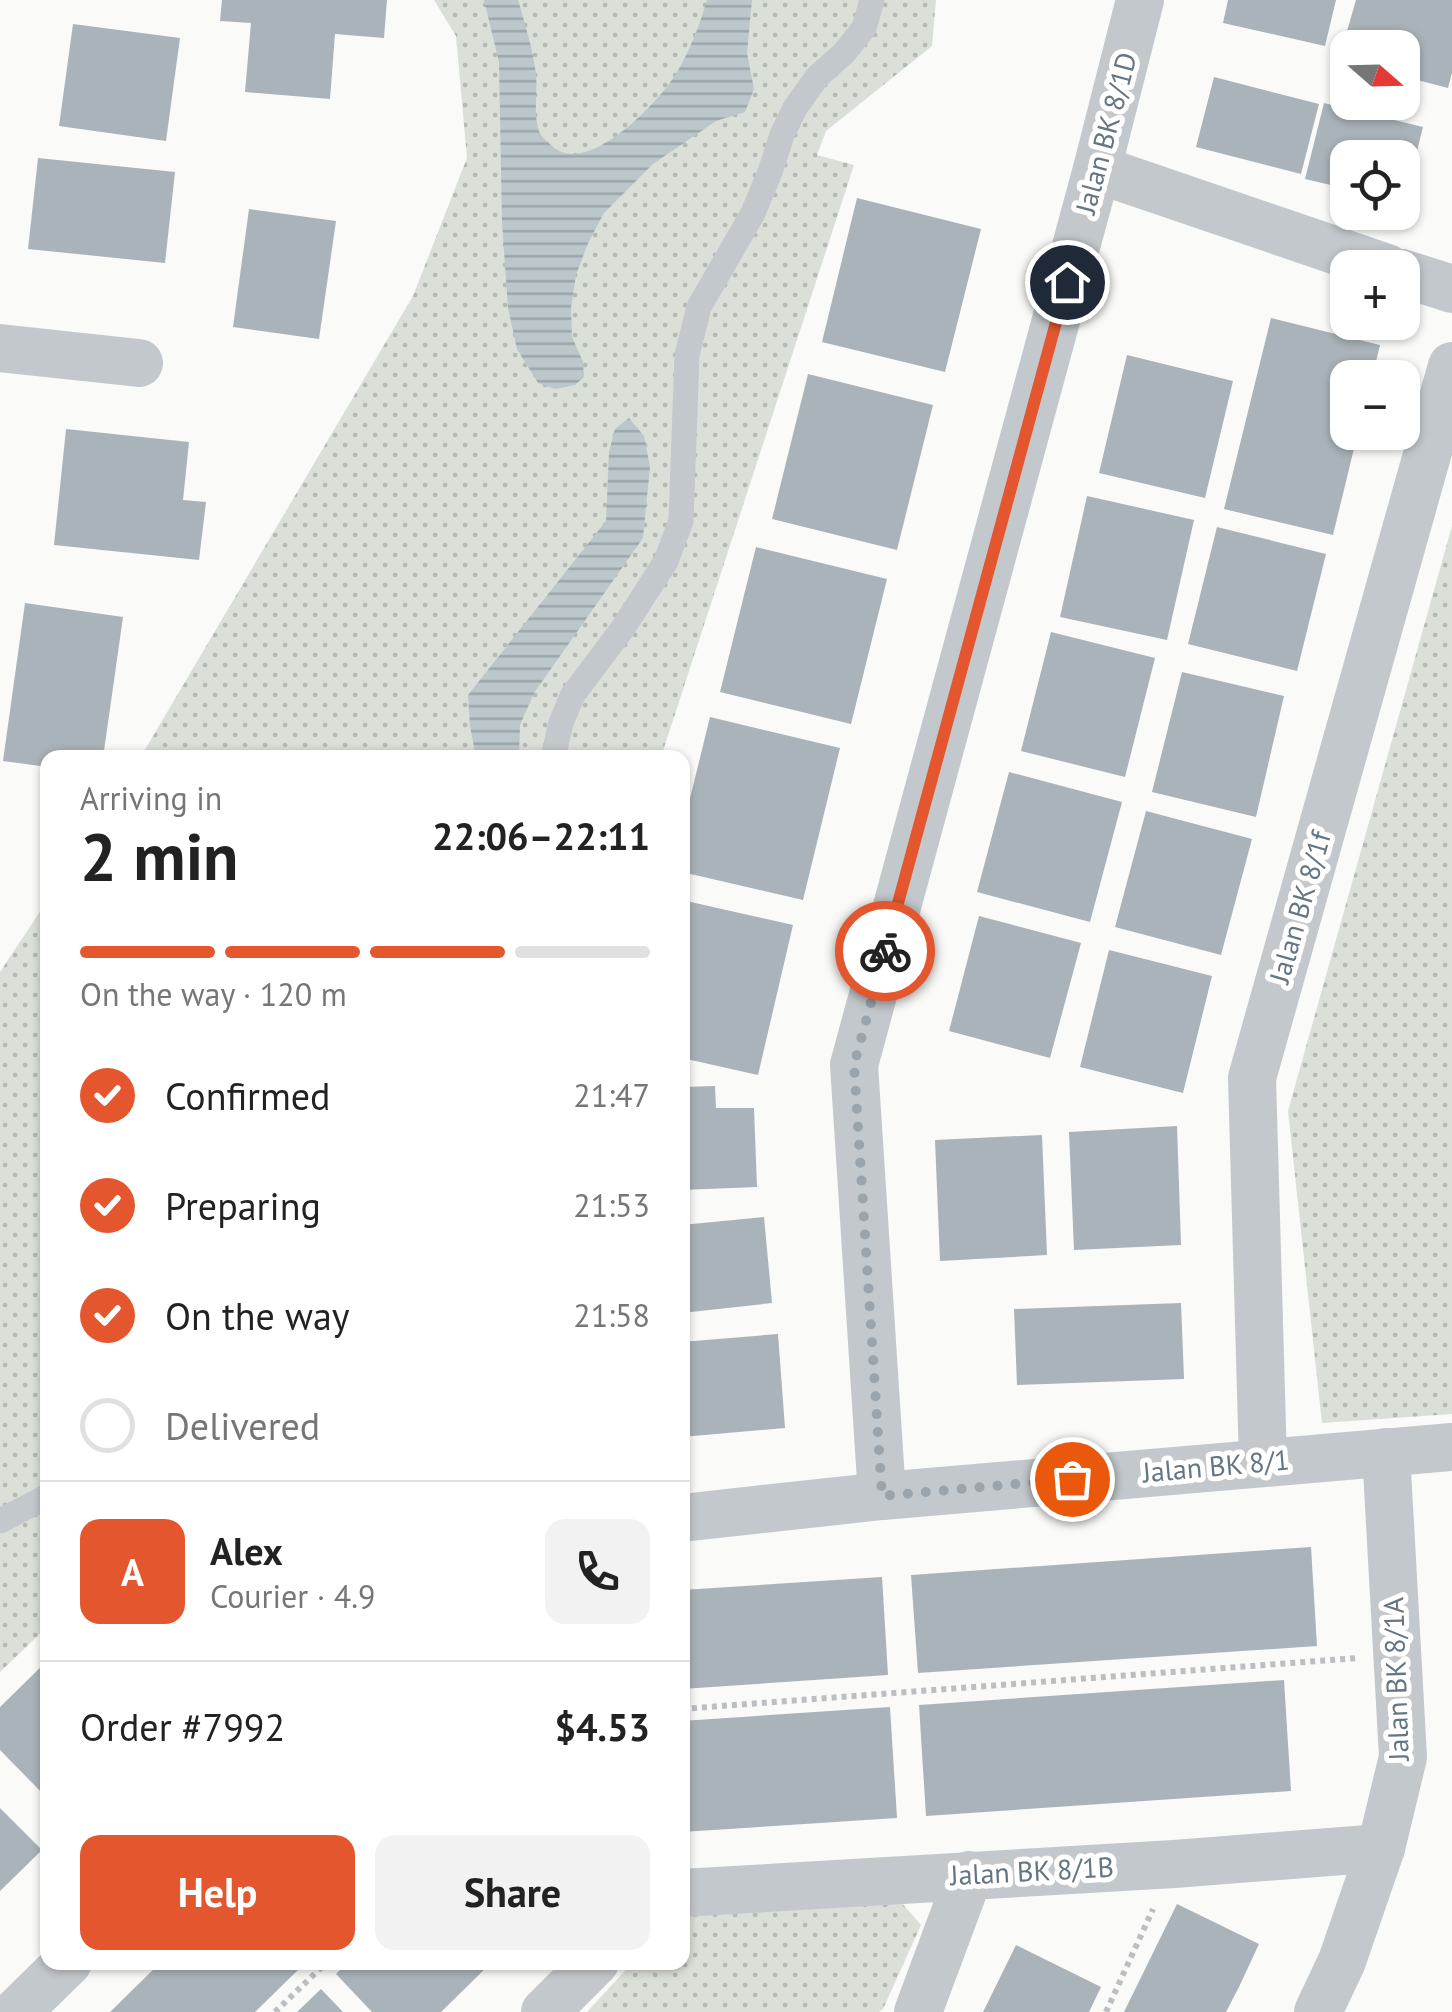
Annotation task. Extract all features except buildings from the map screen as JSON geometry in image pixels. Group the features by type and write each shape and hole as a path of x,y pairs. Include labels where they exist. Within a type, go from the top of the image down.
{"street":[{"name":"Jalan BK 8/1D","path":"882,1496 854,1065 1140,0"},
{"path":"1097,170 1334,250"},
{"path":"1420,279 1452,289"},
{"path":"0,348 140,363"},
{"name":"Jalan BK 8/1f","path":"1262,1462 1252,1078 1452,366"},
{"name":"Jalan BK 8/1","path":"690,1517 882,1496 1452,1447"},
{"name":"Jalan BK 8/1A","path":"1318,2012 1342,1961 1381,1848 1403,1758 1386,1452"},
{"name":"Jalan BK 8/1B","path":"690,1892 1381,1848"},
{"path":"918,2012 969,1874"},
{"path":"17,2012 60,1970"},
{"path":"545,2012 587,1970"}],"lane":[{"path":"555,750 560,723 572,696 666,561 681,521 687,355 699,307 753,213 795,108 864,28 872,0"},
{"path":"0,1521 40,1500"}],"path":[{"path":"690,1708 1398,1655"},
{"path":"1106,2012 1174,1864"},
{"path":"276,2012 319,1970"}],"shaded area":[{"path":"434,0 936,0 932,46 826,131 817,155 854,165 663,750 145,750 413,296 467,158 456,36"},
{"path":"484,0 518,0 535,65 538,129 552,146 567,153 583,153 601,146 636,120 674,77 707,0 752,0 747,53 754,89 745,112 716,121 653,164 604,213 588,243 576,275 571,308 572,337 583,362 584,377 575,385 555,389 538,383 517,349 508,308 502,223 499,62"},
{"path":"629,418 644,436 650,467 643,538 534,693 520,725 519,750 475,750 468,695 606,521 609,452 615,429"},
{"path":"1452,526 1452,1414 1322,1423 1288,1111"},
{"path":"40,912 40,1634 0,1672 0,972"},
{"path":"900,1901 921,1925 879,2012 587,2012 626,1970 690,1970 690,1911"}],"way so far":[{"path":"885,951 854,1065 882,1496 1072,1479"}],"route":[{"path":"885,951 1067,282"}]}
